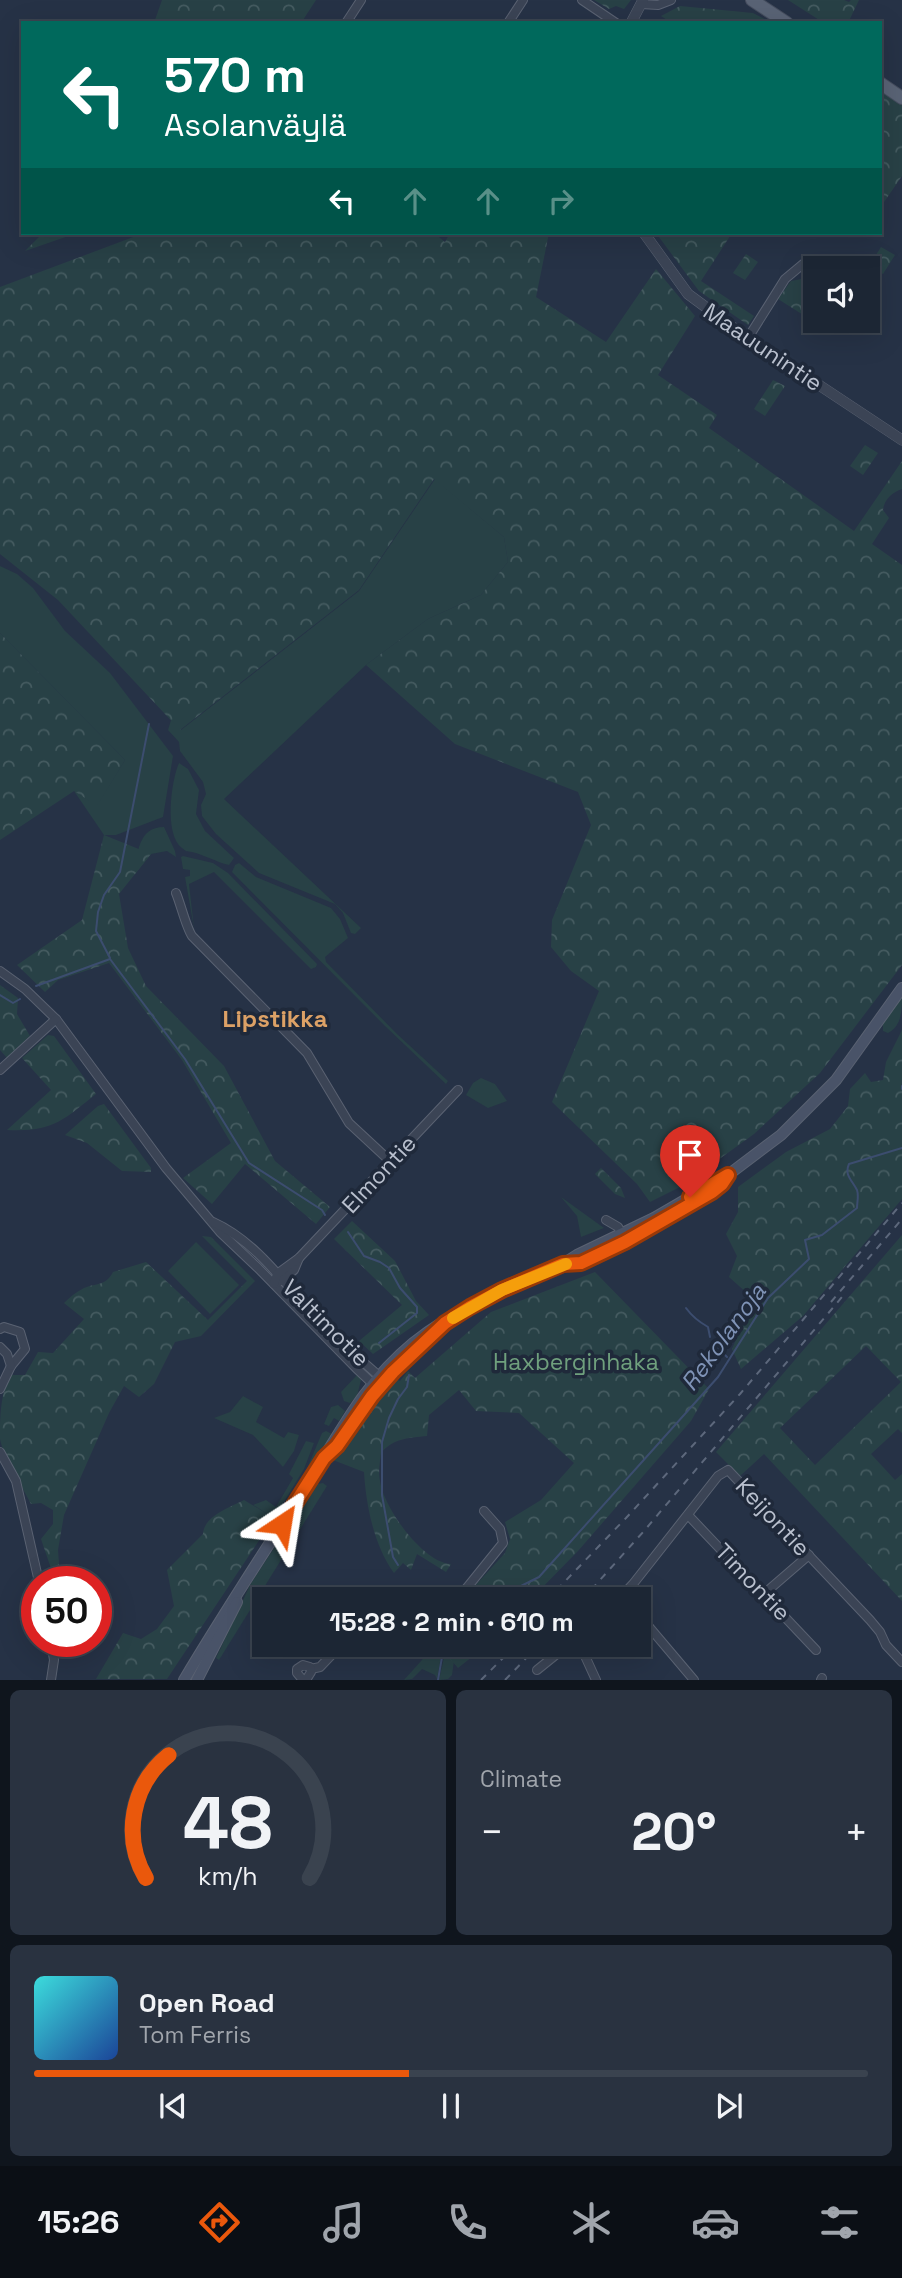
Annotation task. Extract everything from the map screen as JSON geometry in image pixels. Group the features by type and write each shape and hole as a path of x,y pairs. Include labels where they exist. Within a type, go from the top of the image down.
{"main road":[{"path":"752,0 784,21"},
{"path":"882,84 902,98"},
{"path":"184,1679 324,1458 345,1420 378,1381 424,1335 479,1301 621,1238 728,1175 781,1135 819,1098 846,1067 902,988"},
{"path":"197,1679 215,1650 248,1577"}],"street":[{"path":"349,21 361,0"},
{"path":"509,21 523,0"},
{"path":"582,0 613,21"},
{"path":"632,21 642,2 659,5 671,0"},
{"name":"Maauunintie","path":"645,235 688,294 748,338 902,440"},
{"path":"748,338 785,279 803,264"},
{"path":"176,893 192,936 307,1053 349,1123 391,1162"},
{"name":"Valtimotie","path":"0,971 37,999 55,1019 166,1168 213,1222 225,1227 244,1243 378,1381"},
{"path":"0,1070 55,1019"},
{"name":"Elmontie","path":"278,1280 458,1090"},
{"path":"0,1329 4,1327 20,1332 24,1349 11,1366 0,1389"},
{"path":"0,1347 7,1354 11,1366"},
{"path":"0,1452 16,1481 35,1566"},
{"name":"Keijontie","path":"630,1587 718,1476 728,1470 877,1628 886,1646 902,1662"},
{"path":"467,1587 503,1543 500,1528 484,1511"},
{"name":"Timontie","path":"688,1515 761,1593 765,1593 816,1650"},
{"path":"765,1593 809,1555"},
{"path":"651,1629 694,1679"},
{"path":"51,1679 54,1657"},
{"path":"311,1670 320,1667 330,1657"},
{"path":"537,1670 553,1657"},
{"path":"586,1657 596,1679"},
{"path":"302,1678 297,1671 301,1665 306,1665 311,1670"},
{"path":"287,1679 302,1678 311,1674 311,1670"}],"green space":[{"path":"162,0 316,0 302,21 155,21"},
{"path":"594,0 631,0 624,9 616,6 609,9"},
{"path":"788,0 859,0 849,21 821,21"},
{"path":"680,6 753,13 768,21 669,21 661,16"},
{"path":"882,92 902,105 902,176 882,205"},
{"path":"41,235 71,235 25,251"},
{"path":"139,235 436,235 445,242 449,235 549,235 536,297 606,342 656,269 695,316 658,375 717,415 709,428 854,531 902,461 902,489 887,499 883,510 889,518 872,544 902,565 902,965 820,1073 754,1134 682,1186 650,1202 637,1184 552,1102 599,991 571,971 551,947 552,920 591,825 578,792 455,744 366,665 428,619 481,595 508,562 504,537 434,479 359,590 180,730 58,600 0,554 0,287"},
{"path":"657,235 731,235 701,281 754,316 748,325 699,291"},
{"path":"881,247 895,255 883,274 880,272 880,256 875,256"},
{"path":"746,254 758,262 745,280 733,273"},
{"path":"803,279 803,315 778,299 791,281"},
{"path":"773,380 785,386 765,416 754,409"},
{"path":"865,445 878,453 863,475 850,466"},
{"path":"435,479 504,537 508,562 481,595 428,619 366,665 224,799 361,928 355,934 351,933 343,913 335,904 259,873 216,834 202,816 201,805 206,794 203,782 180,751 179,742 168,730 171,720 181,730 359,591"},
{"path":"0,566 17,574 33,588 65,631 110,673 173,756 163,817 116,835 104,835 74,791 97,805 125,760 0,633"},
{"path":"0,633 125,760 97,806 74,791 0,840"},
{"path":"179,763 188,769 199,790 196,814 205,831 234,858 229,865 186,851 176,841 171,807"},
{"path":"164,827 176,857 167,851 151,854 135,874 140,843 155,828"},
{"path":"104,835 151,854 119,894 128,948 146,986 224,1066 275,1161 330,1207 316,1224 245,1164 212,1204 183,1178 231,1143 182,1060 109,963 58,980 45,992 17,965 82,920"},
{"path":"183,856 213,863 228,873 317,964 316,967 311,969 214,872 189,884 194,928 185,877 190,876 190,870 183,869"},
{"path":"239,863 256,877 331,908 340,919 348,938 325,957 326,962 448,1081 446,1084 232,872"},
{"path":"0,985 18,998 17,1014 30,1036 7,1058 0,1050"},
{"path":"902,994 899,1022 888,1033 883,1031 883,1023"},
{"path":"902,1030 902,1199 803,1316 741,1369 732,1349 749,1309 748,1294 729,1277 737,1256 726,1234 738,1212 738,1187 786,1152 830,1129 848,1106 850,1089 865,1073 871,1082 883,1080 886,1062"},
{"path":"48,1035 54,1036 96,1094 56,1123 36,1129 7,1130 51,1090 22,1058"},
{"path":"481,1078 495,1084 507,1101 488,1108 466,1095 473,1083"},
{"path":"104,1104 151,1168 151,1172 122,1171 87,1143 65,1135 98,1106"},
{"path":"601,1168 621,1188 625,1198 615,1194 595,1174"},
{"path":"561,1197 604,1228 581,1237 577,1216"},
{"path":"352,1221 395,1261 416,1301 429,1315 373,1354 359,1341 402,1305 334,1239"},
{"path":"902,1235 902,1433 898,1429 871,1454 895,1480 902,1474 902,1601 764,1454 740,1476 716,1452","holes":["866,1346 901,1382 815,1465 780,1428"]},
{"path":"202,1236 211,1237 255,1281 201,1336 175,1342 154,1384 139,1397 124,1386 109,1413 64,1515 58,1550 59,1566 50,1566 41,1539 53,1524 53,1510 41,1503 31,1504 9,1463 0,1439 1,1406 11,1375 25,1375 38,1352 53,1353 84,1319 64,1303 84,1288 104,1282 113,1272 146,1262 208,1320 247,1281"},
{"path":"196,1242 239,1285 210,1314 168,1271"},
{"name":"Haxberginhaka","path":"595,1272 709,1389 691,1421 578,1551 543,1587 474,1587 505,1553 510,1539 505,1522 541,1500 574,1463 519,1413 476,1411 459,1390 429,1415 427,1436 396,1442 381,1453 380,1481 388,1505 417,1544 440,1561 451,1564 446,1572 417,1554 411,1570 403,1563 394,1573 381,1550 372,1525 364,1472 333,1460 392,1377 400,1381 408,1371 415,1378 491,1312"},
{"path":"358,1374 361,1380 357,1396 350,1403 344,1401 341,1392"},
{"path":"243,1396 263,1407 256,1422 284,1438 288,1432 299,1435 294,1451 283,1467 253,1435 214,1418 230,1412"},
{"path":"338,1405 345,1411 339,1421 334,1418 329,1426 324,1424 331,1407"},
{"path":"326,1431 332,1434 328,1442 268,1539 267,1536 303,1478 322,1433"},
{"path":"306,1441 314,1443 304,1469 274,1518 253,1505 266,1500 276,1507 293,1478 289,1474"},
{"path":"318,1484 327,1486 264,1587 252,1587 252,1607 219,1660 216,1658 250,1585"},
{"path":"244,1500 274,1518 167,1679 96,1679 109,1657 112,1657 112,1652 123,1633 141,1639 157,1629 174,1606 167,1570 203,1534 212,1517"},
{"path":"425,1657 441,1657 437,1679 435,1675 422,1669 412,1679 404,1680"},
{"path":"444,1657 450,1657 454,1661 452,1675 448,1679 439,1680"},
{"path":"448,1657 472,1657 458,1668"}],"waterway":[{"path":"110,958 96,931 98,912 104,895 120,872 149,724"},
{"path":"36,986 110,959 185,1059 249,1163 322,1210 325,1215"},
{"path":"0,995 13,1003 20,999"},
{"name":"Rekolanoja","path":"519,1587 539,1577 718,1377 768,1298 809,1259 805,1240 822,1235 857,1208 858,1192 848,1174 849,1164 902,1148"},
{"path":"348,1232 364,1256 389,1268 400,1288 417,1307 417,1313 379,1343"},
{"path":"686,1308 708,1327 710,1337"},
{"path":"716,1346 727,1357"},
{"path":"398,1565 393,1557 382,1495 382,1442 389,1418 407,1387 409,1375"},
{"name":"Rekolanoja","path":"438,1680 442,1657"}],"railway":[{"path":"560,1587 740,1394 902,1203"},
{"path":"831,1302 902,1219"},
{"path":"594,1587 842,1297"},
{"path":"481,1680 504,1657"},
{"path":"505,1680 527,1657"}],"slow traffic":[{"path":"453,1318 502,1290 566,1264"}],"district":[{"name":"Lipstikka","path":"275,1018"}],"route":[{"path":"282,1524 324,1458 337,1446 372,1396 393,1372 445,1323 502,1290 563,1264 581,1263 625,1242 712,1192 728,1175 690,1197"}]}
